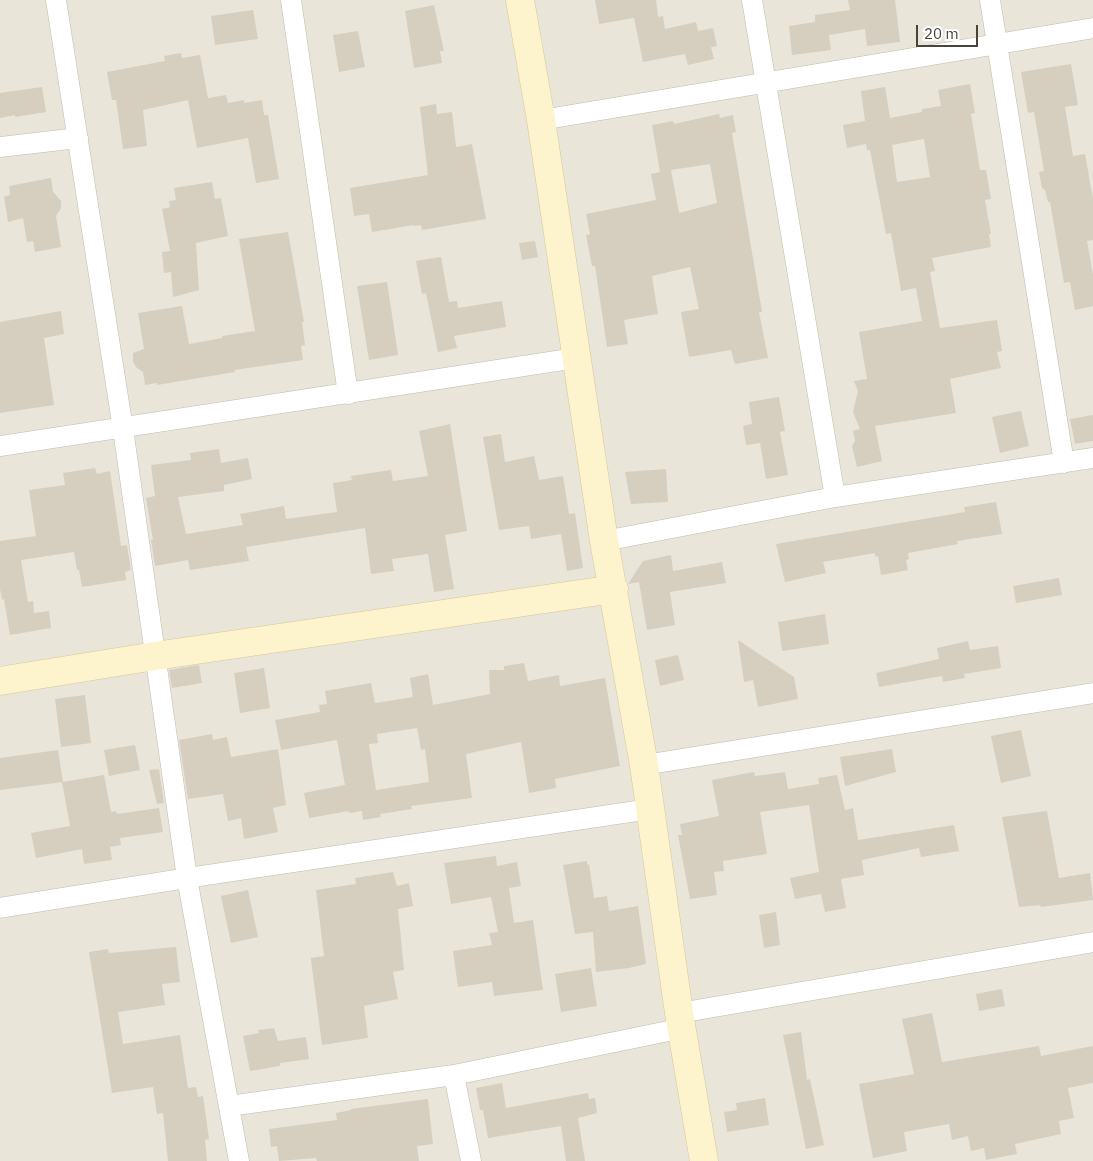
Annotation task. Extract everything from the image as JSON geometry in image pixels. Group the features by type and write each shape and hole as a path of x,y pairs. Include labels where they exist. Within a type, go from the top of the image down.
{"street":[{"path":"56,0 123,429 187,878 239,1161"},
{"path":"291,0 348,394"},
{"path":"520,0 541,120 604,540 644,765 681,1020 704,1161"},
{"path":"752,0 835,498"},
{"path":"990,0 1064,462"},
{"path":"541,120 1093,28"},
{"path":"0,147 78,138"},
{"path":"0,446 123,429 576,358"},
{"path":"604,540 835,498 1093,458"},
{"path":"0,681 155,656 614,589"},
{"path":"644,765 1093,693"},
{"path":"0,908 187,878 650,809"},
{"path":"229,1106 454,1075 681,1020 1093,942"},
{"path":"454,1075 471,1161"}],"shaded area":[{"path":"0,0 1093,0 1093,1161 0,1161"}],"building":[{"path":"595,0 656,0 658,17 663,16 665,29 696,22 698,31 713,28 717,46 711,47 714,59 688,65 685,54 643,62 634,18 599,24"},
{"path":"848,0 895,0 900,42 867,46 865,29 829,35 831,50 792,55 789,26 815,22 815,15 850,10"},
{"path":"434,5 444,51 440,51 442,63 414,68 405,11"},
{"path":"253,10 258,39 215,45 211,16"},
{"path":"358,31 365,67 339,72 333,35"},
{"path":"181,53 182,58 200,55 208,98 226,95 228,103 244,100 244,103 262,100 264,115 268,115 279,179 256,183 248,138 197,148 188,100 143,110 147,146 123,149 116,100 112,100 107,72 165,61 164,56"},
{"path":"1071,64 1078,105 1065,107 1073,156 1085,154 1093,199 1093,240 1087,241 1093,275 1093,306 1075,310 1070,282 1064,283 1050,202 1048,202 1045,190 1042,188 1039,172 1044,171 1034,112 1028,113 1021,72"},
{"path":"970,84 975,113 971,114 980,170 986,170 991,199 985,200 991,234 989,234 991,247 932,258 935,271 930,272 940,328 997,320 1002,351 997,352 1001,368 950,379 956,413 875,426 882,461 857,467 852,446 855,441 853,431 860,429 853,412 858,391 854,381 867,379 859,332 922,321 916,288 901,291 891,233 886,234 870,150 867,150 866,144 847,148 843,125 865,121 861,91 885,87 890,118 941,106 938,90","holes":["924,139 930,177 897,182 892,145"]},
{"path":"42,87 46,112 0,118 0,93"},
{"path":"436,104 437,114 452,112 456,147 472,144 486,219 422,230 421,225 414,225 372,232 369,214 354,216 350,188 428,175 420,107"},
{"path":"719,114 720,118 733,115 736,132 732,133 762,312 759,312 768,358 735,364 731,350 689,357 681,312 699,309 690,267 652,276 658,314 624,320 628,344 607,347 595,266 592,266 586,235 590,234 586,214 656,200 651,174 660,172 652,125 673,121 674,124","holes":["710,164 717,203 679,213 671,170"]},
{"path":"51,178 53,192 61,201 61,208 56,216 61,247 35,252 33,241 27,242 23,218 8,222 4,197 10,195 9,186"},
{"path":"212,182 215,199 221,198 228,236 196,243 199,290 173,297 171,272 164,273 162,252 170,251 162,209 170,207 169,201 176,200 174,188"},
{"path":"288,232 304,322 302,322 305,345 301,346 303,360 234,370 235,372 157,385 157,383 145,385 143,372 133,362 133,353 144,349 138,313 182,306 189,344 255,331 239,239"},
{"path":"535,241 538,257 522,260 519,243"},
{"path":"441,257 449,302 457,301 458,308 502,301 506,327 454,336 457,348 438,352 426,293 422,294 416,261"},
{"path":"387,282 398,355 369,360 357,286"},
{"path":"61,311 64,334 44,338 54,405 0,413 0,322"},
{"path":"779,397 785,431 780,432 788,475 766,479 760,443 746,445 743,426 752,424 749,402"},
{"path":"1021,411 1029,446 1000,453 992,417"},
{"path":"1093,415 1093,441 1075,444 1070,419"},
{"path":"450,424 467,531 445,535 454,589 434,592 428,554 392,559 394,571 371,574 365,528 246,547 249,561 190,570 188,560 155,566 146,498 155,496 151,465 191,460 190,453 219,449 221,463 248,458 252,479 224,485 224,491 178,497 186,534 243,525 240,514 284,506 286,519 337,512 333,483 352,480 351,476 391,470 393,481 428,476 419,431"},
{"path":"501,434 505,462 534,456 539,480 563,476 569,514 575,513 583,568 567,571 561,534 531,539 529,526 499,530 483,437"},
{"path":"95,468 97,474 110,471 121,546 127,545 131,570 125,572 126,580 82,587 74,552 21,560 28,602 33,601 34,613 49,611 51,628 10,635 4,599 2,600 0,589 0,541 36,536 29,490 65,485 63,473"},
{"path":"666,469 668,502 631,504 625,472"},
{"path":"996,502 1002,534 957,541 958,544 908,553 909,559 906,560 908,570 881,575 878,556 875,557 875,553 823,562 826,573 785,582 776,544 965,512 964,507"},
{"path":"671,555 673,571 722,562 726,583 670,592 675,625 647,630 639,582 628,584 643,561"},
{"path":"1059,578 1062,595 1016,603 1013,586"},
{"path":"825,614 829,644 782,651 778,622"},
{"path":"738,640 794,677 798,699 758,707 753,680 744,682"},
{"path":"968,641 970,650 998,646 1001,668 964,674 965,678 943,682 942,676 879,687 876,673 939,659 937,648"},
{"path":"678,655 684,680 660,686 655,660"},
{"path":"524,663 528,681 559,675 560,686 605,678 620,766 555,779 556,788 529,793 521,742 466,754 472,798 411,806 412,809 380,814 381,817 363,820 362,811 349,813 349,811 309,818 304,793 345,785 337,740 281,750 275,720 320,712 319,705 327,704 325,691 371,683 375,703 413,697 410,678 428,674 433,705 490,694 489,670 504,670 504,666","holes":["417,728 421,750 425,749 429,782 376,790 369,744 378,743 377,734"]},
{"path":"199,665 202,683 172,688 169,670"},
{"path":"264,668 270,708 240,713 234,673"},
{"path":"85,695 91,743 61,747 55,699"},
{"path":"1021,730 1031,776 1001,783 991,736"},
{"path":"212,734 213,740 227,737 231,757 278,749 286,805 273,808 278,832 244,839 241,818 228,821 223,794 188,799 179,740"},
{"path":"135,745 140,770 109,776 104,750"},
{"path":"892,749 896,772 845,786 840,757"},
{"path":"58,750 63,782 0,790 0,758"},
{"path":"159,769 164,803 157,804 149,770"},
{"path":"754,772 755,776 785,772 788,789 819,784 818,778 837,775 845,810 853,808 858,840 954,825 959,851 921,857 919,848 862,860 864,875 841,879 846,908 825,912 821,894 795,899 790,878 819,872 809,805 760,812 767,854 723,861 724,871 714,872 717,895 690,899 678,835 682,835 680,824 719,816 712,780"},
{"path":"104,775 111,812 116,811 117,814 159,808 163,832 120,838 121,845 110,847 112,860 84,864 82,849 36,858 31,833 70,826 62,782"},
{"path":"1047,811 1059,878 1090,873 1093,900 1041,907 1040,905 1019,907 1002,817"},
{"path":"496,856 497,866 517,862 521,886 509,888 514,923 533,920 543,990 494,996 492,982 458,987 453,951 492,945 489,933 498,932 491,897 451,904 444,863"},
{"path":"587,861 594,898 607,896 609,911 638,906 646,964 596,972 593,932 575,934 563,865"},
{"path":"393,872 397,886 409,883 413,906 398,909 404,970 393,972 398,999 364,1006 368,1038 322,1045 311,960 311,958 324,956 316,890 356,884 355,878"},
{"path":"248,890 258,937 231,943 221,896"},
{"path":"776,912 780,945 764,948 759,915"},
{"path":"176,947 180,982 162,984 165,1005 118,1012 123,1044 180,1035 188,1088 196,1087 198,1097 203,1096 209,1139 205,1140 207,1161 168,1161 163,1113 157,1114 153,1087 112,1093 89,952 108,949 109,953"},
{"path":"591,968 597,1006 561,1012 555,974"},
{"path":"1002,989 1005,1006 979,1011 976,994"},
{"path":"932,1013 942,1062 1039,1046 1041,1056 1093,1046 1093,1083 1068,1088 1074,1118 1059,1121 1061,1134 1015,1144 1017,1154 986,1160 984,1148 971,1151 968,1136 952,1140 949,1124 904,1132 907,1151 873,1158 859,1084 914,1074 902,1019"},
{"path":"274,1028 278,1041 306,1037 309,1059 280,1063 280,1066 250,1071 243,1036 259,1033 258,1030"},
{"path":"801,1032 807,1080 810,1079 824,1145 806,1149 783,1035"},
{"path":"502,1083 506,1108 588,1093 589,1099 595,1098 597,1113 578,1118 585,1161 566,1161 561,1126 488,1138 483,1110 480,1110 476,1088"},
{"path":"765,1098 769,1125 727,1132 724,1112 737,1110 736,1103"},
{"path":"428,1099 433,1144 417,1146 419,1161 317,1161 316,1158 279,1161 277,1146 271,1147 269,1129 337,1120 336,1113 351,1109"}]}
